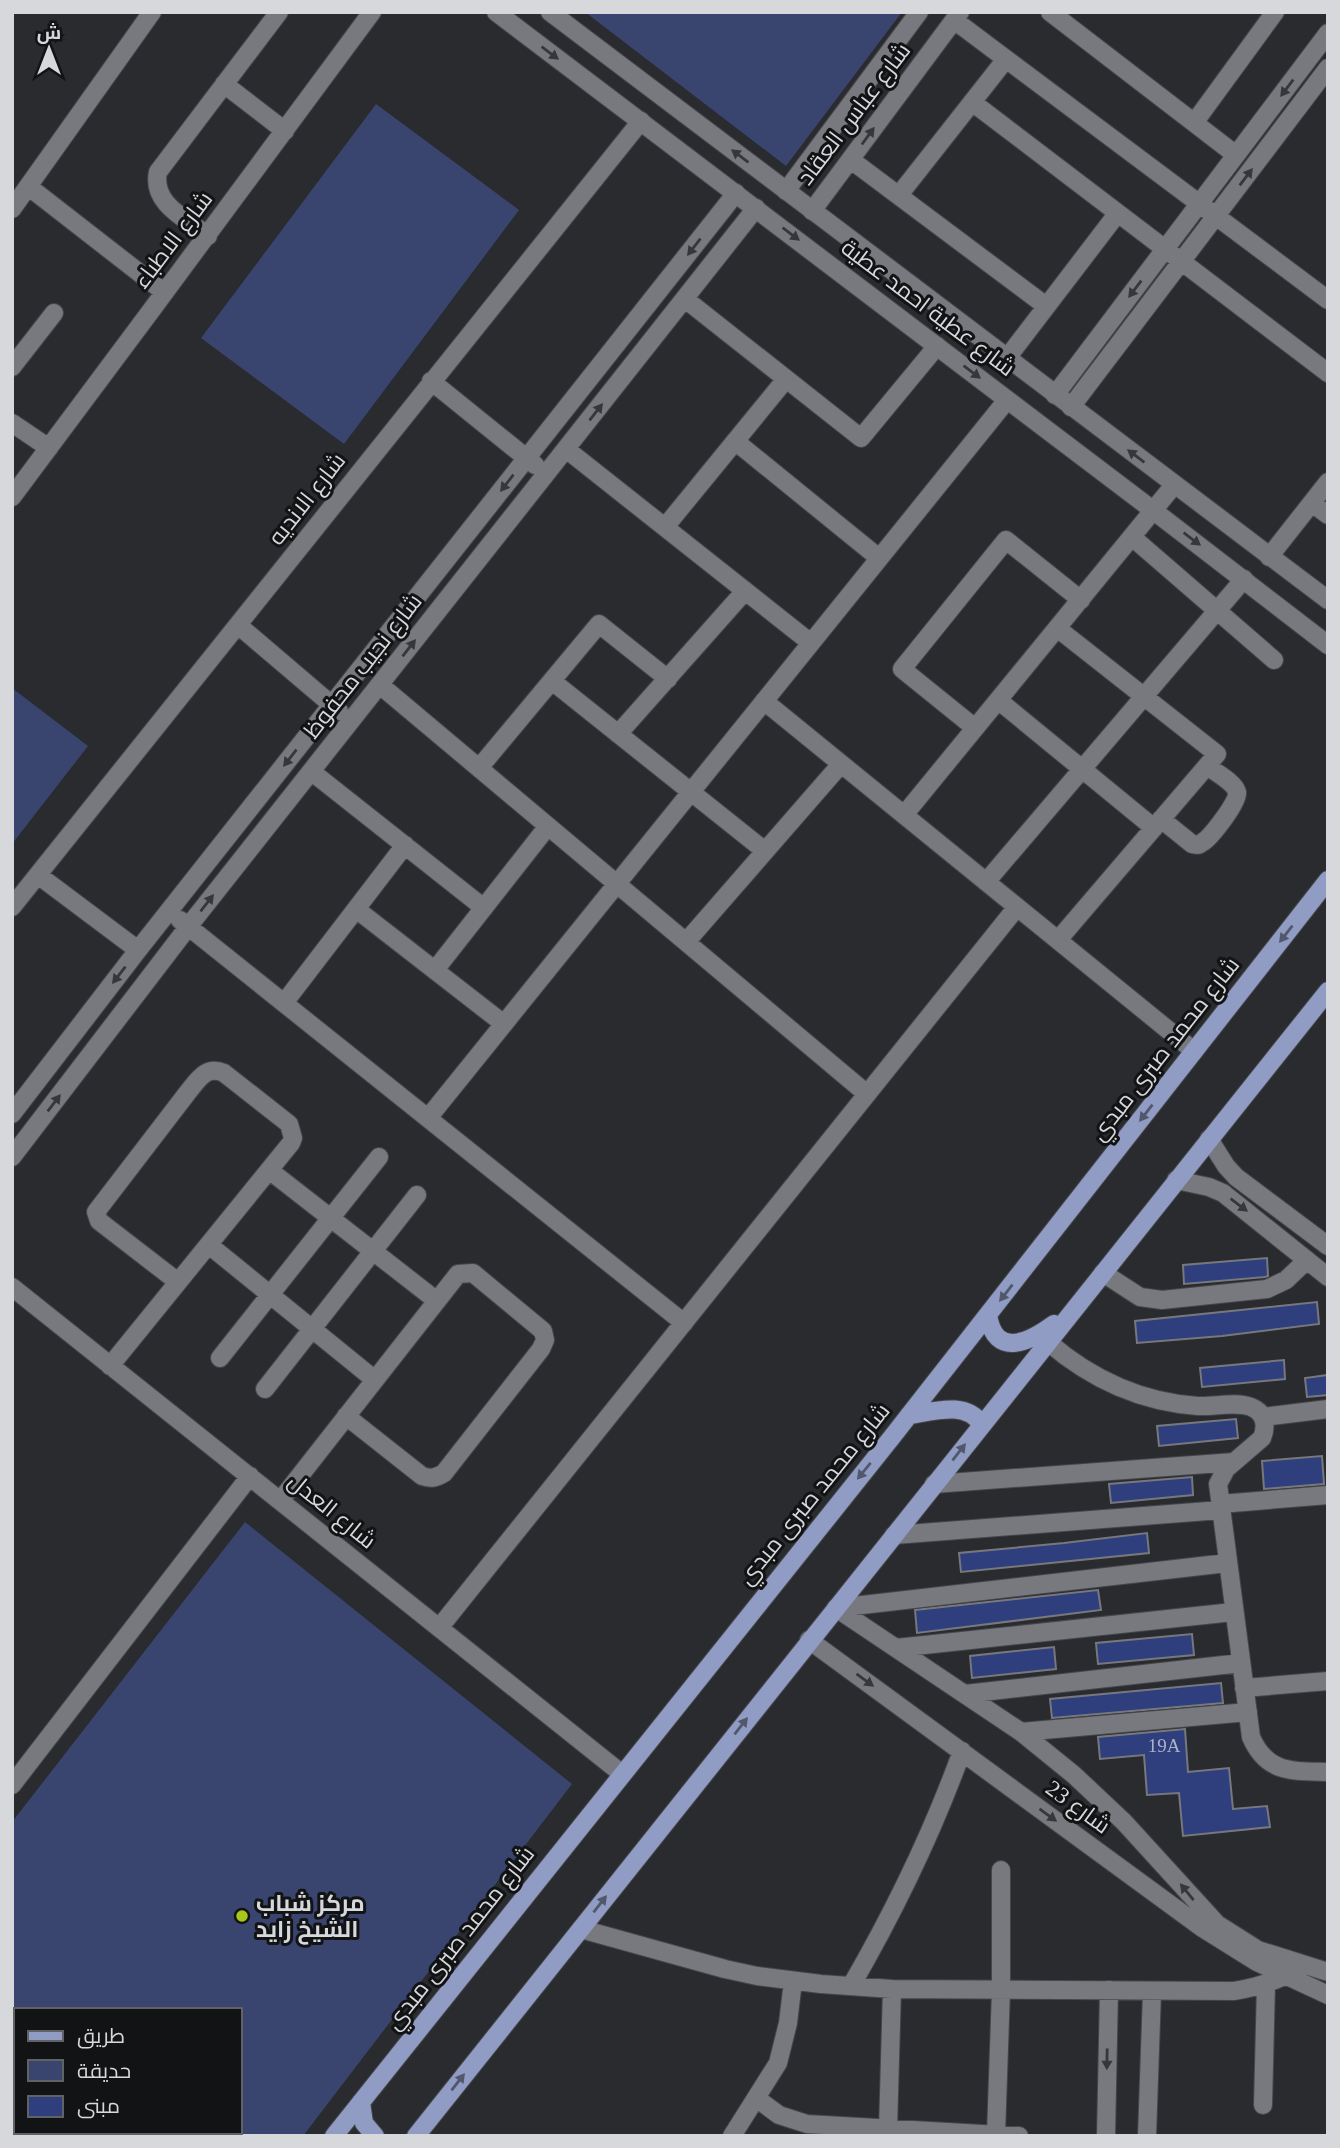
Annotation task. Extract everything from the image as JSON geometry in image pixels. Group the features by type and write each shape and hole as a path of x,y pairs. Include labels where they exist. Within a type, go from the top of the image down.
{"main road":[{"name":"شارع محمد صبرى مبدي","path":"334,2136 909,1415 1328,880"},
{"path":"416,2136 1328,991"},
{"path":"988,1315 989,1325 995,1333 1013,1343 1033,1339 1071,1313"},
{"path":"909,1415 961,1410 970,1412 981,1424"},
{"path":"361,2102 364,2123 375,2136"}],"street":[{"path":"12,209 152,12"},
{"path":"208,236 164,202 158,191 157,178 161,166 279,12"},
{"name":"شارع الاطباء","path":"12,497 372,12"},
{"name":"شارع عطية احمد عطية","path":"496,12 1328,645"},
{"name":"شارع عطية احمد عطية","path":"550,12 1328,600"},
{"name":"شارع عباس العقاد","path":"786,191 919,12"},
{"path":"1050,12 1236,155"},
{"path":"1194,123 1275,12"},
{"path":"957,16 1006,59 1328,300"},
{"name":"شارع عباس العقاد","path":"812,211 957,16"},
{"path":"1055,395 1328,33"},
{"path":"588,82 607,55"},
{"path":"899,195 1006,59"},
{"path":"1071,407 1328,68"},
{"path":"224,84 285,131"},
{"path":"972,102 1328,373"},
{"name":"شارع الانديه","path":"12,907 641,121"},
{"path":"851,160 1046,306"},
{"path":"29,187 164,292"},
{"name":"شارع نجيب محفوظ","path":"12,1114 138,950 736,193"},
{"name":"شارع نجيب محفوظ","path":"12,1157 188,927 756,208"},
{"path":"1007,358 1117,214"},
{"path":"685,299 861,438 937,346"},
{"path":"12,367 54,313"},
{"path":"665,527 786,379"},
{"path":"431,381 546,474"},
{"path":"428,1118 1007,400"},
{"path":"12,423 49,448"},
{"path":"735,441 879,558"},
{"path":"566,449 811,643"},
{"path":"1269,557 1328,482"},
{"path":"904,815 1174,485"},
{"path":"1312,503 1328,514"},
{"path":"1132,537 1274,660"},
{"path":"975,728 902,669 1006,540 1081,600"},
{"path":"986,882 1244,579"},
{"path":"618,734 745,591"},
{"path":"479,768 599,624 668,679"},
{"path":"238,625 351,721"},
{"path":"1058,628 1217,754 1058,940"},
{"path":"552,681 765,851"},
{"path":"380,685 867,1094"},
{"path":"998,700 1082,769 1158,824 1198,845 1205,840 1238,796 1236,789 1207,766"},
{"path":"764,701 1194,1051"},
{"path":"686,942 841,764"},
{"path":"312,772 484,908"},
{"path":"435,970 548,826"},
{"path":"284,1003 405,845"},
{"path":"38,875 138,950"},
{"path":"439,1628 1017,907"},
{"path":"356,909 504,1024"},
{"path":"169,912 684,1323"},
{"path":"110,1366 209,1245 293,1138 289,1124 224,1073 216,1070 204,1073 96,1212 99,1221 178,1282"},
{"path":"1209,1139 1236,1177 1328,1246"},
{"path":"220,1358 379,1157"},
{"path":"269,1170 437,1301"},
{"path":"1176,1180 1223,1193 1328,1277"},
{"path":"265,1389 417,1195"},
{"path":"209,1245 375,1380"},
{"path":"1102,1273 1140,1297 1162,1300 1267,1289 1286,1280 1307,1260"},
{"path":"280,1501 346,1416 458,1274 473,1273 541,1328 545,1336 544,1345 439,1476 422,1476 346,1416"},
{"name":"شارع العدل","path":"12,1287 621,1773"},
{"path":"1048,1342 1087,1372 1131,1393 1180,1405 1253,1407 1263,1417 1265,1431 1262,1438 1234,1462 1221,1476 1218,1484 1251,1737 1271,1764 1292,1771 1328,1772"},
{"path":"1263,1417 1328,1409"},
{"path":"934,1484 1234,1462"},
{"path":"12,1785 250,1476"},
{"path":"894,1535 1328,1495"},
{"path":"836,1608 1227,1563"},
{"name":"شارع 23","path":"836,1608 1021,1732 1074,1775 1124,1822 1217,1924 1258,1950 1328,1972"},
{"path":"896,1648 1233,1612"},
{"name":"شارع 23","path":"809,1640 1201,1927 1228,1945 1328,1995"},
{"path":"965,1694 1241,1663"},
{"path":"1244,1688 1328,1681"},
{"path":"1021,1732 1248,1712"},
{"path":"850,1986 913,1871 962,1751"},
{"path":"996,2134 1001,1990 1001,1870"},
{"path":"581,1928 725,1969 793,1981 892,1989 1234,1991 1266,1984 1302,1966"},
{"path":"732,2136 778,2063 788,2022 793,1981"},
{"path":"1263,2105 1266,1984"},
{"path":"888,2129 892,1989"},
{"path":"1106,2136 1109,1990"},
{"path":"1147,2136 1152,1992"},
{"path":"756,2098 786,2118 821,2131 888,2129 1019,2136"}],"green space":[{"path":"585,12 902,12 786,166"},
{"path":"376,104 519,210 344,444 201,338"},
{"path":"12,688 88,746 12,844"},
{"name":"مركز شباب الشيخ زايد","path":"245,1522 572,1784 303,2136 12,2136 12,1822"}],"building":[{"path":"1267,1258 1268,1276 1265,1277 1184,1284 1183,1265"},
{"path":"1317,1302 1319,1324 1137,1343 1135,1321"},
{"path":"1284,1360 1285,1379 1202,1387 1200,1368"},
{"path":"1328,1375 1328,1395 1307,1397 1305,1378"},
{"path":"1236,1419 1238,1438 1159,1446 1157,1426"},
{"path":"1322,1456 1324,1484 1264,1489 1262,1461"},
{"path":"1192,1477 1193,1495 1111,1503 1109,1484"},
{"path":"1147,1533 1149,1553 961,1572 959,1553"},
{"path":"1098,1590 1101,1610 917,1633 915,1610"},
{"path":"1192,1634 1194,1655 1098,1664 1096,1643"},
{"path":"1054,1647 1056,1669 972,1678 970,1656"},
{"path":"1221,1683 1223,1703 1052,1718 1050,1699"},
{"path":"1185,1729 1188,1772 1229,1768 1233,1809 1267,1806 1270,1827 1183,1836 1179,1793 1147,1795 1144,1755 1100,1759 1098,1737"}],"place":[{"name":"مركز شباب الشيخ زايد","path":"242,1916"}]}
